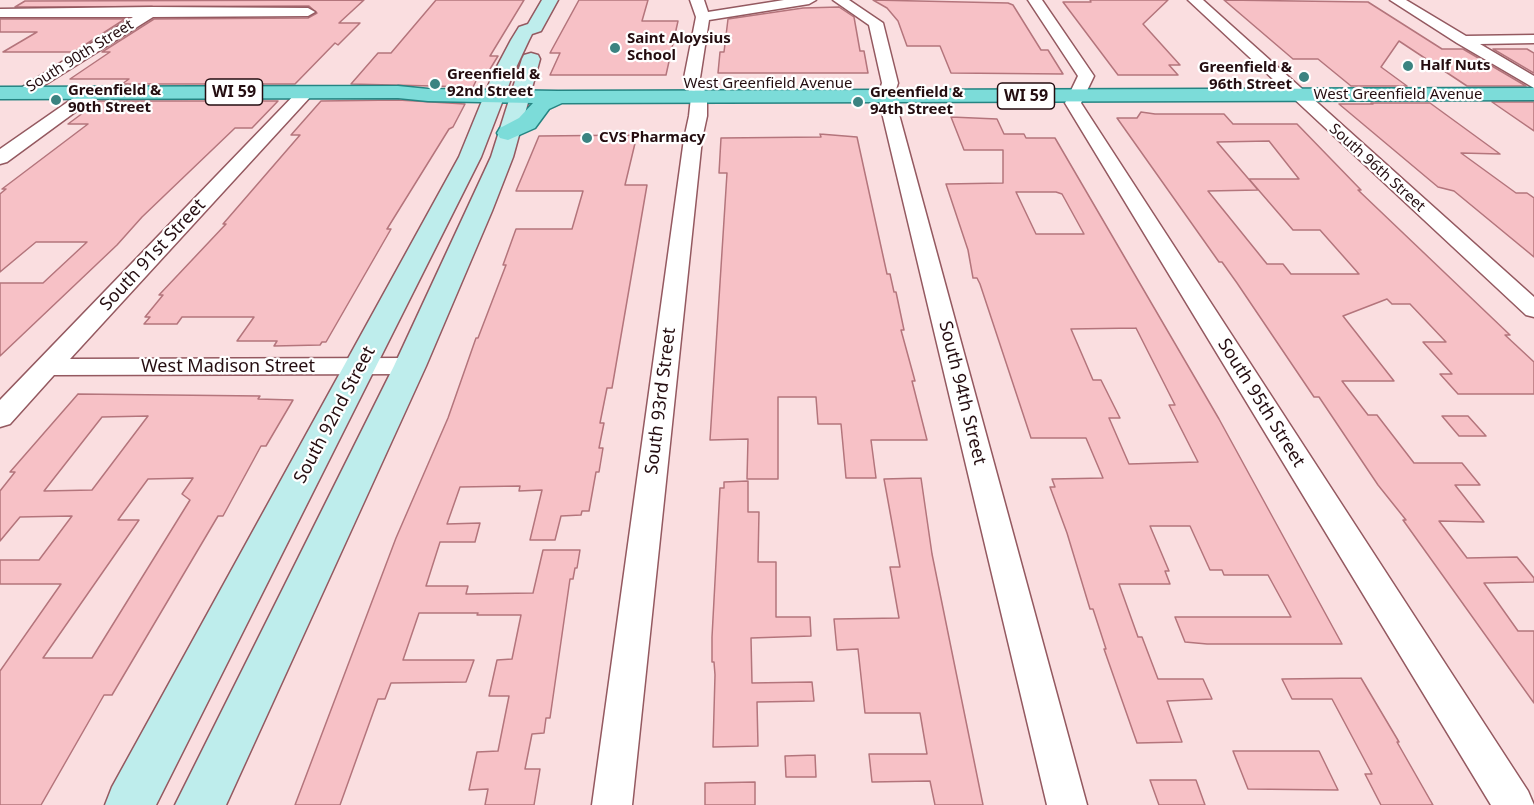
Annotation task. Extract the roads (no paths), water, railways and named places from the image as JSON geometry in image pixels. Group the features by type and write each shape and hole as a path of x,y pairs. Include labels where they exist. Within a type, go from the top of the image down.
{"main road":[{"name":"West Greenfield Avenue","path":"0,93 398,92 428,95 496,91 1533,85"},
{"name":"West Greenfield Avenue","path":"520,91 558,97 696,91"},
{"path":"508,133 527,123 542,105 558,97"}],"street":[{"path":"0,3 7,0"},
{"name":"South 90th Street","path":"21,93 169,0"},
{"name":"South 92nd Street","path":"130,805 470,157 496,91 525,31 535,27 550,0"},
{"name":"South 93rd Street","path":"612,805 693,139 698,116 696,91 692,78 703,17 697,0"},
{"path":"703,17 809,0"},
{"name":"South 94th Street","path":"840,0 876,23 888,89 1067,805"},
{"name":"South 95th Street","path":"1035,0 1086,76 1073,103 1514,805"},
{"name":"South 96th Street","path":"1195,0 1534,310"},
{"path":"1397,0 1533,85"},
{"path":"0,13 308,12"},
{"name":"South 92nd Street","path":"200,805 410,366 480,211 502,157 520,91 541,30 535,27"},
{"path":"1461,40 1534,39"},
{"name":"South 91st Street","path":"0,417 306,92"},
{"path":"0,158 91,93"},
{"name":"West Madison Street","path":"47,367 410,366"}],"place":[{"name":"Saint Aloysius School","path":"615,48"},
{"name":"Half Nuts","path":"1408,66"},
{"name":"Greenfield & 96th Street","path":"1304,77"},
{"name":"Greenfield & 92nd Street","path":"435,84"},
{"name":"Greenfield & 90th Street","path":"56,100"},
{"name":"Greenfield & 94th Street","path":"858,102"},
{"name":"CVS Pharmacy","path":"587,138"}]}
